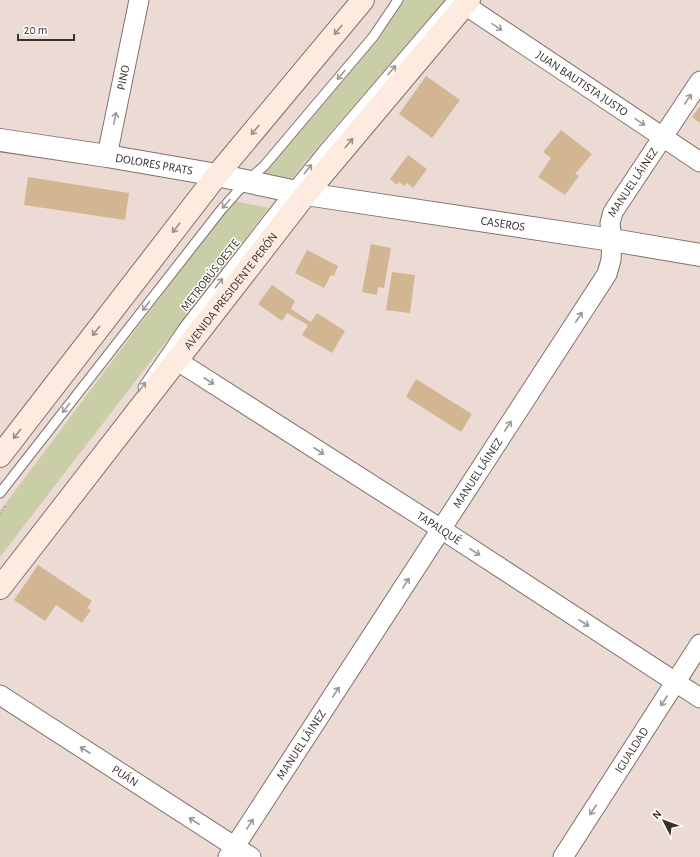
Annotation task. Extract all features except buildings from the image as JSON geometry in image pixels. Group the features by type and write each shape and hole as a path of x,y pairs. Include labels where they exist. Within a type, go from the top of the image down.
{"main road":[{"path":"0,456 217,175 363,0"},
{"name":"AVENIDA PRESIDENTE PERÓN","path":"0,588 176,360 298,192 462,2"}],"street":[{"name":"PINO","path":"107,156 139,0"},
{"name":"JUAN BAUTISTA JUSTO","path":"462,2 700,162"},
{"name":"MANUEL LÁINEZ","path":"238,854 441,529 607,274 611,260 612,240 610,223 613,212 700,81"},
{"name":"DOLORES PRATS","path":"0,140 107,156 217,175 298,192"},
{"name":"CASEROS","path":"298,192 700,255"},
{"name":"TAPALQUÉ","path":"176,360 441,529 700,698"},
{"name":"IGUALDAD","path":"563,857 700,644"},
{"name":"PUÁN","path":"0,695 238,854"}],"lane":[{"path":"0,493 221,210 246,182 264,166 373,37 398,0"},
{"name":"METROBÚS OESTE","path":"139,393 184,327 298,192"},
{"path":"0,574 38,524"}],"green space":[{"path":"404,0 445,0 303,164 291,180 264,174 378,40"},
{"path":"234,201 269,208 0,557 0,511 209,232"}]}
